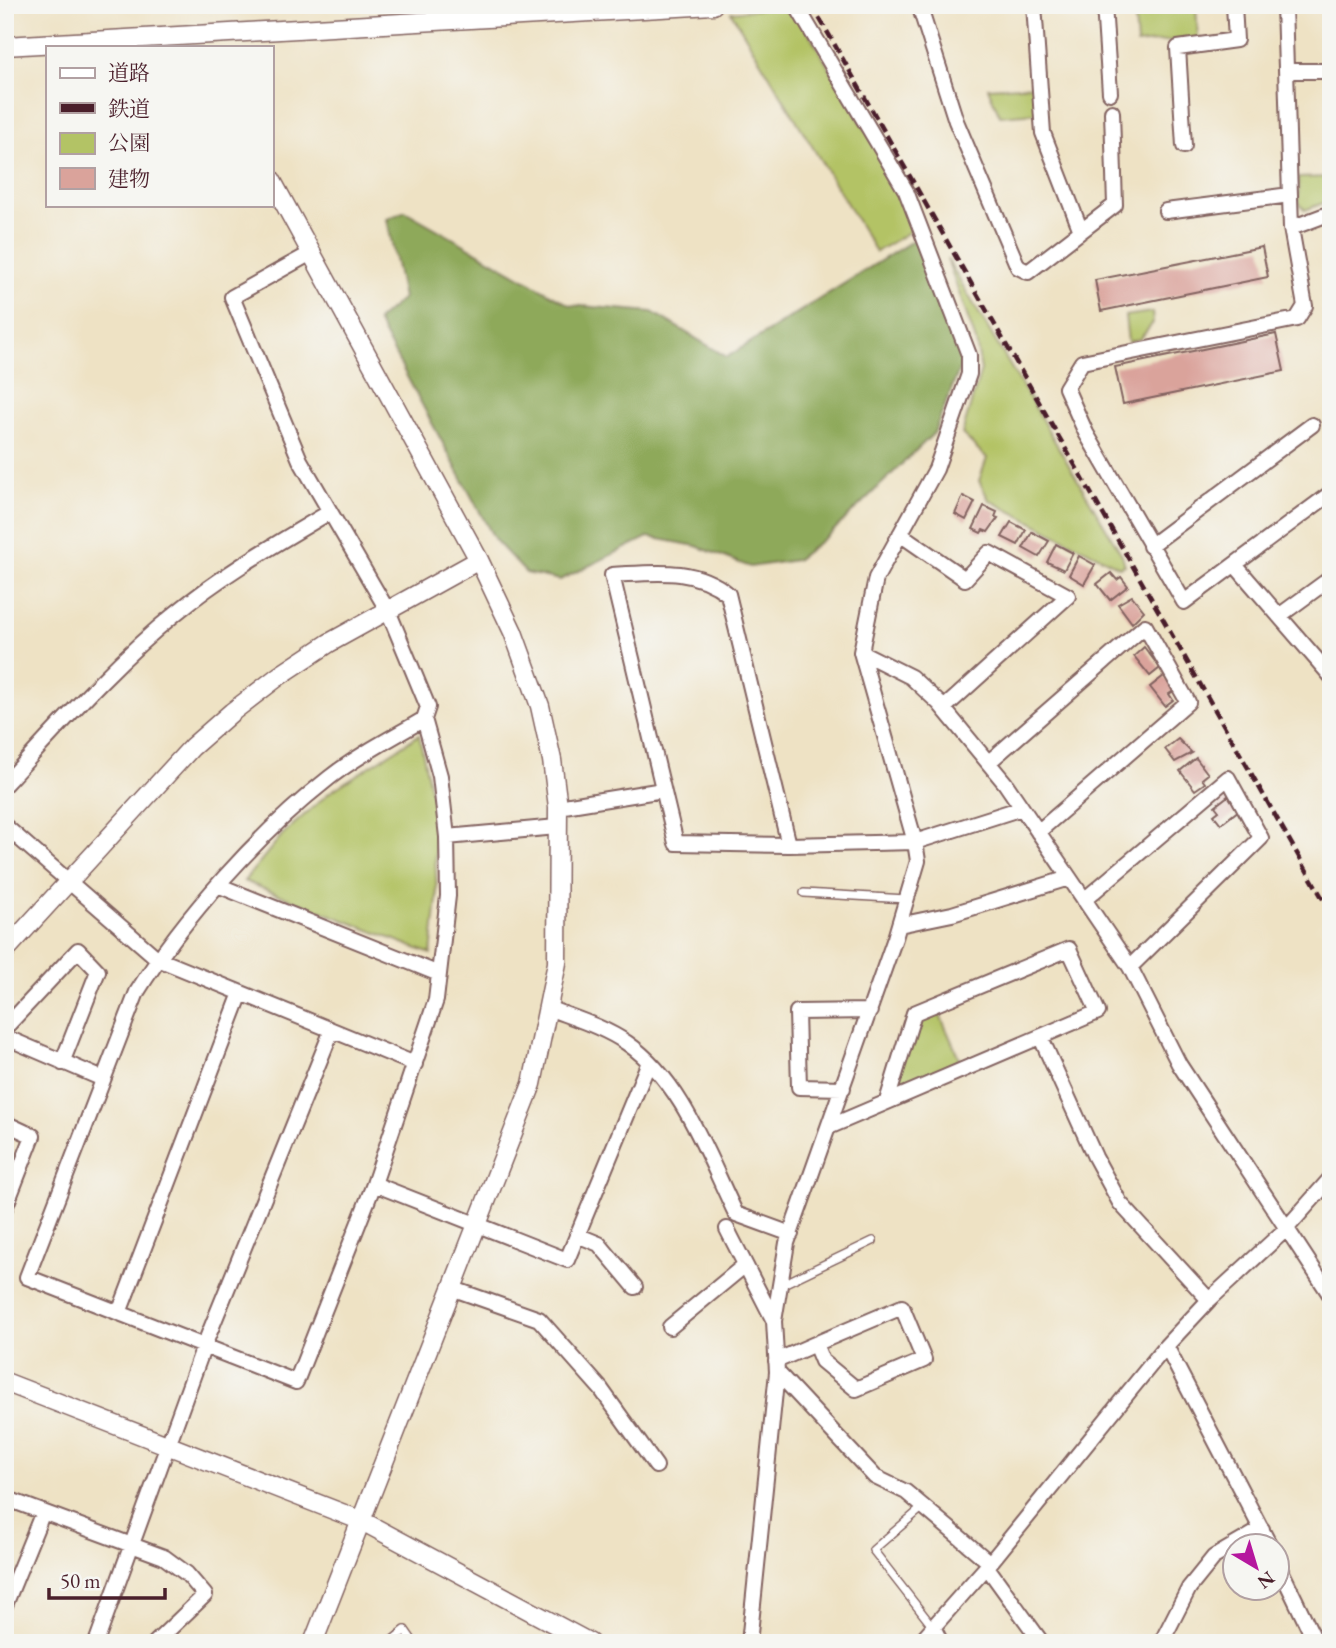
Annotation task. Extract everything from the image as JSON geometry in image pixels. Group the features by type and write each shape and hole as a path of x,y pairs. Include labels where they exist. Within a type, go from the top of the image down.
{"street":[{"path":"5,46 192,42 713,5"},
{"path":"749,1643 776,1366 774,1321 791,1234 831,1126 899,925 918,860 861,652 876,578 936,469 969,374 969,355 906,191 796,5"},
{"path":"919,5 956,121 1018,267 1028,272 1115,205 1112,111"},
{"path":"1034,5 1043,133 1081,231"},
{"path":"1104,5 1110,93"},
{"path":"1184,146 1177,131 1178,48 1236,40 1234,5"},
{"path":"1284,5 1291,228 1305,306 1297,319 1082,362 1072,374 1066,388 1086,433 1184,602 1331,494"},
{"path":"1287,71 1331,71"},
{"path":"273,182 479,560 513,632 540,706 552,760 558,807 560,903 557,963 532,1084 474,1225 317,1642"},
{"path":"1175,214 1290,195"},
{"path":"1291,228 1331,213"},
{"path":"313,252 232,297 300,460 328,513 389,613 428,706 424,719 440,776 447,837 448,896 436,1000 374,1184 296,1382 27,1277 136,992 158,959 282,818 330,777 424,719"},
{"path":"1150,546 1312,425"},
{"path":"5,784 97,685 176,612 251,559 328,513"},
{"path":"900,534 965,579 989,553 1068,596 944,708"},
{"path":"5,951 192,747 232,712 329,643 389,613 479,560"},
{"path":"1235,565 1329,671"},
{"path":"789,845 728,594 715,584 679,572 612,575 676,843 789,845 915,842 1022,808"},
{"path":"1279,616 1331,578"},
{"path":"989,762 1145,626 1188,702 1038,832"},
{"path":"861,652 911,677 944,708 989,762 1130,967 1179,1063 1285,1230 1311,1262 1331,1296"},
{"path":"1084,900 1228,778 1261,838 1130,967"},
{"path":"558,807 663,790"},
{"path":"5,826 158,959 415,1064"},
{"path":"447,837 557,827"},
{"path":"899,925 952,914 1069,878"},
{"path":"220,886 439,974"},
{"path":"831,1126 1098,1012 1069,949 914,1013 887,1101"},
{"path":"5,1028 78,950 98,971 62,1063"},
{"path":"119,1313 241,993"},
{"path":"548,1008 627,1042 649,1062 684,1108 736,1214 791,1234"},
{"path":"843,1088 799,1087 797,1012 870,1011"},
{"path":"96,1643 204,1346 332,1030"},
{"path":"5,1037 103,1079"},
{"path":"1041,1038 1095,1157 1120,1203 1209,1300"},
{"path":"374,1184 567,1260 649,1062"},
{"path":"5,1124 33,1136 6,1202"},
{"path":"919,1643 989,1565 1166,1346 1209,1300 1285,1230 1331,1178"},
{"path":"727,1229 774,1321"},
{"path":"578,1235 600,1244 635,1287"},
{"path":"670,1327 745,1265"},
{"path":"451,1289 539,1319 601,1389 656,1466"},
{"path":"776,1366 815,1344 902,1307 924,1360 856,1389 822,1361 815,1344"},
{"path":"1166,1346 1263,1532"},
{"path":"776,1366 876,1477 906,1492 989,1565 1042,1643"},
{"path":"5,1382 362,1521 590,1643"},
{"path":"5,1498 164,1557 187,1574 205,1595 155,1643"},
{"path":"5,1605 43,1512"},
{"path":"1161,1643 1189,1588 1214,1557 1262,1529"},
{"path":"1290,1589 1316,1643"},
{"path":"933,1626 941,1643"}],"lane":[{"path":"804,893 906,899"},
{"path":"780,1285 873,1241"},
{"path":"923,1507 873,1550 933,1626"},
{"path":"389,1643 405,1630 414,1643"}],"green space":[{"path":"1134,5 1196,5 1198,38 1137,44"},
{"path":"793,6 901,190 914,229 876,252 731,12"},
{"path":"1036,85 1037,113 1000,116 988,88"},
{"path":"1331,177 1331,200 1305,210 1299,203 1298,178"},
{"path":"405,211 570,305 652,312 727,357 917,238 964,357 934,433 831,533 796,560 750,567 696,546 648,537 560,580 526,573 495,540 377,321 403,298 387,219"},
{"path":"947,259 1122,555 1125,565 1119,567 989,500 979,481 987,458 962,434 981,370 976,341"},
{"path":"1152,312 1153,323 1140,339 1128,342 1125,316"},
{"path":"419,735 433,803 437,899 431,954 244,881 282,835 330,792"},
{"path":"936,1006 960,1060 904,1085 898,1073 916,1020"}],"building":[{"path":"1262,247 1268,277 1101,311 1095,280"},
{"path":"1276,334 1284,371 1123,404 1115,367"},
{"path":"963,496 975,502 966,520 955,514"},
{"path":"984,506 997,512 995,517 998,518 988,532 983,530 981,533 973,529"},
{"path":"1011,522 1026,530 1018,545 1002,537"},
{"path":"1032,532 1049,541 1039,557 1023,548"},
{"path":"1056,544 1073,553 1064,570 1047,562"},
{"path":"1079,556 1095,565 1084,584 1069,575"},
{"path":"1111,573 1117,580 1121,577 1128,586 1110,600 1097,584"},
{"path":"1132,596 1144,611 1132,623 1118,604"},
{"path":"1144,647 1160,668 1150,676 1134,656"},
{"path":"1164,676 1175,690 1169,694 1173,700 1165,706 1150,687"},
{"path":"1178,739 1192,753 1175,762 1165,749"},
{"path":"1196,758 1208,774 1202,779 1205,783 1195,790 1180,771"},
{"path":"1228,796 1239,810 1221,824 1214,815 1219,811 1215,806"}],"railway":[{"path":"812,5 1331,913"}]}
